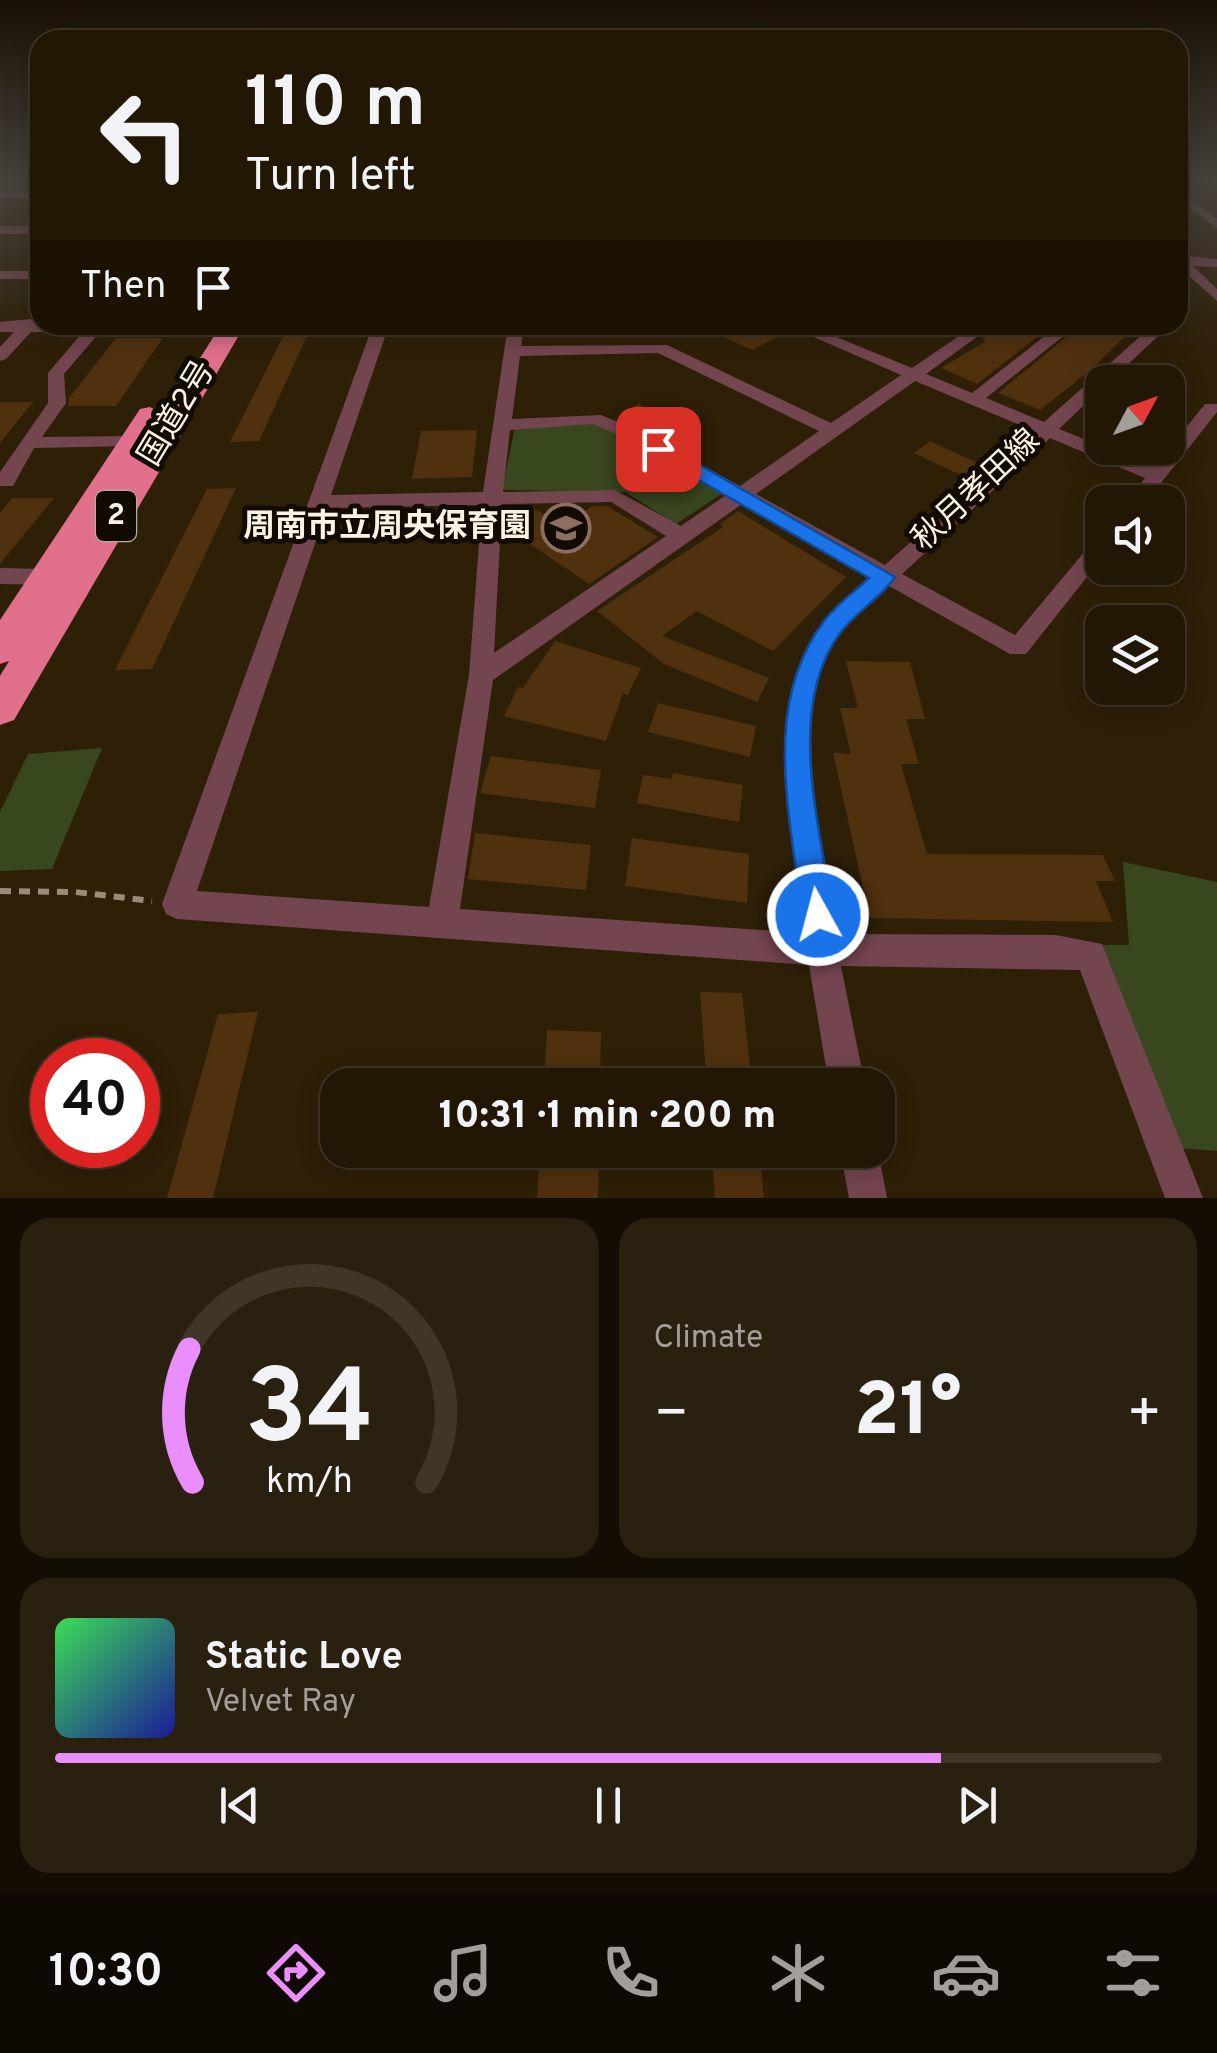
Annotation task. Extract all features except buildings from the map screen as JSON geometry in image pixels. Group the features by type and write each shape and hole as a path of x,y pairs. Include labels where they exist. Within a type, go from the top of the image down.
{"highway":[{"name":"国道2号","path":"0,650 133,441 209,335"},
{"name":"国道2号","path":"0,709 210,335"}],"street":[{"path":"1188,261 1217,263"},
{"path":"1188,268 1217,297"},
{"path":"0,275 30,275"},
{"path":"0,356 30,324"},
{"path":"0,327 30,328"},
{"path":"6,482 57,403 56,373 89,335"},
{"path":"377,335 177,904 822,950 1056,950 1090,955 1184,1198"},
{"path":"442,925 481,675 492,497 515,335"},
{"path":"821,335 1158,476"},
{"path":"481,675 970,335"},
{"path":"974,399 1056,335"},
{"name":"秋月孝田線","path":"843,1068 822,950 796,738 800,697 811,660 834,624 1151,335"},
{"path":"514,351 661,348 832,431"},
{"path":"1150,485 1211,408"},
{"path":"504,424 595,419 632,434 1018,648 1085,565"},
{"path":"29,443 133,441"},
{"path":"316,502 615,496 682,536"},
{"path":"0,576 46,576"},
{"path":"862,1168 868,1198"}],"path":[{"path":"0,891 75,892 177,904"}],"green space":[{"path":"591,423 617,433 723,493 676,524 625,492 502,490 515,427"},
{"path":"102,748 52,869 0,871 0,812 28,754"},
{"path":"1123,862 1217,882 1217,1151 1177,1148 1095,945 1129,945"}],"place":[{"name":"周南市立周央保育園","path":"566,528"}],"route":[{"path":"658,449 884,577 834,624 811,660 800,697 796,738 818,915"}]}
